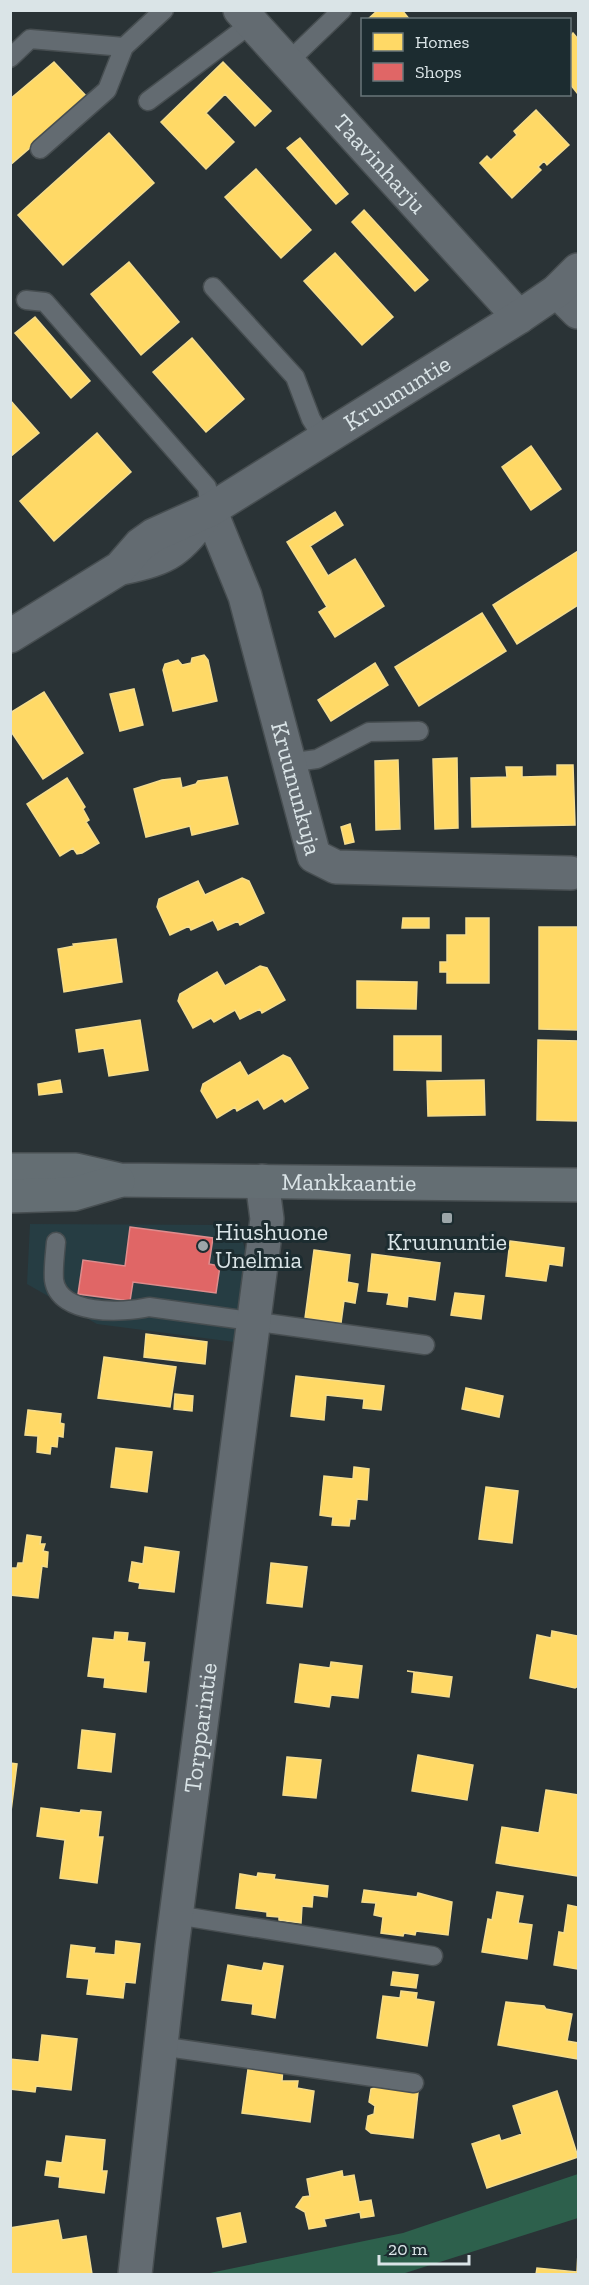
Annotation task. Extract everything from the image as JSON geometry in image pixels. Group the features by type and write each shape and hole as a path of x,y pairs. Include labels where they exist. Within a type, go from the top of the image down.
{"main road":[{"name":"Mankkaantie","path":"10,1170 76,1170 120,1180 579,1185"},
{"name":"Mankkaantie","path":"10,1196 74,1194 120,1180"}],"street":[{"name":"Taavinharju","path":"246,17 519,317"},
{"name":"Kruununtie","path":"10,636 120,568 140,545 154,535 210,510 519,317 571,291"},
{"name":"Kruununkuja","path":"210,510 245,596 314,856 336,867 571,873"},
{"name":"Torpparintie","path":"135,2274 176,1915 267,1219 262,1181"}],"lane":[{"path":"40,149 107,90 124,47 164,10"},
{"path":"288,63 342,10"},
{"path":"148,101 246,17"},
{"path":"10,58 30,39 124,47"},
{"path":"213,287 295,377 310,419 323,438"},
{"path":"26,300 45,302 69,328 207,487 210,510"},
{"path":"288,763 317,759 369,732 419,731"},
{"path":"56,1242 54,1282 63,1298 78,1306 120,1312 148,1306 424,1345"},
{"path":"176,1915 433,1956"},
{"path":"160,2046 414,2083"}],"shaded area":[{"path":"30,1224 223,1225 233,1229 242,1238 252,1276 242,1343 97,1324 27,1284"}],"green space":[{"path":"578,2174 578,2218 402,2274 205,2274 403,2233"}],"building: Homes":[{"path":"378,10 402,10 408,18 369,18"},
{"path":"573,33 578,39 578,94 571,85 571,36"},
{"path":"54,62 88,98 10,165 10,99"},
{"path":"223,62 271,111 255,126 225,94 206,113 234,142 206,169 161,122"},
{"path":"536,110 569,145 547,165 544,161 538,167 541,170 512,198 480,163 487,156 491,160 517,135 514,131"},
{"path":"109,133 154,183 63,265 18,215"},
{"path":"300,138 348,194 336,204 287,148"},
{"path":"256,169 311,230 281,258 225,197"},
{"path":"364,210 428,280 415,291 352,222"},
{"path":"335,253 393,317 362,345 304,281"},
{"path":"129,262 179,322 141,355 91,294"},
{"path":"35,317 90,381 71,398 15,333"},
{"path":"192,338 244,399 206,432 153,372"},
{"path":"10,400 39,433 10,457"},
{"path":"97,433 131,472 54,541 20,501"},
{"path":"531,446 561,489 531,510 502,467"},
{"path":"335,512 343,525 310,546 328,576 355,559 384,606 335,637 319,612 327,607 287,542"},
{"path":"578,551 578,605 517,644 493,605"},
{"path":"482,613 506,651 419,706 395,667"},
{"path":"204,655 208,660 217,701 173,711 163,670 165,664 178,660 182,665 191,663 192,658"},
{"path":"375,663 388,685 331,721 318,700"},
{"path":"134,689 143,725 120,731 110,694"},
{"path":"44,692 83,753 43,779 10,730 10,713"},
{"path":"457,758 458,828 435,829 433,759"},
{"path":"398,760 400,829 376,830 375,761"},
{"path":"557,765 573,765 575,825 472,827 471,778 507,777 506,767 522,767 522,777 557,776"},
{"path":"227,777 238,824 192,835 190,826 146,837 134,789 162,780 180,778 182,788 196,784 198,781"},
{"path":"67,778 85,807 83,809 89,820 86,822 99,843 82,853 77,854 73,848 60,856 27,804"},
{"path":"350,824 354,842 345,844 341,827"},
{"path":"242,878 249,881 264,913 240,925 238,921 218,930 213,920 191,930 189,926 170,935 157,907 159,899 198,881 205,895"},
{"path":"403,918 429,918 429,928 402,928"},
{"path":"466,918 489,918 489,983 447,983 447,972 440,972 440,962 447,962 447,935 466,935"},
{"path":"539,927 578,927 578,1030 539,1029"},
{"path":"116,939 122,982 64,992 58,949 74,946 73,944"},
{"path":"260,966 267,968 285,1000 262,1013 260,1009 240,1019 235,1010 214,1022 211,1018 193,1028 178,1001 180,994 217,972 225,986"},
{"path":"357,981 417,982 416,1009 357,1008"},
{"path":"140,1020 148,1070 109,1076 104,1048 79,1052 76,1030"},
{"path":"394,1036 441,1036 441,1071 394,1070"},
{"path":"538,1040 578,1041 578,1121 537,1120"},
{"path":"283,1055 290,1058 308,1088 285,1102 282,1098 264,1109 258,1099 237,1111 235,1107 217,1118 201,1091 203,1084 240,1062 248,1076"},
{"path":"60,1080 62,1092 39,1095 38,1084"},
{"path":"484,1080 485,1115 428,1116 427,1081"},
{"path":"510,1241 564,1248 562,1266 549,1264 546,1281 506,1276"},
{"path":"314,1250 350,1255 347,1282 358,1284 355,1303 344,1301 341,1323 305,1318"},
{"path":"372,1254 440,1263 435,1300 408,1296 407,1307 387,1304 389,1293 368,1291"},
{"path":"455,1293 484,1296 481,1319 451,1315"},
{"path":"146,1334 207,1342 205,1364 144,1357"},
{"path":"104,1357 176,1367 170,1407 98,1398"},
{"path":"296,1376 384,1386 381,1410 363,1408 364,1399 326,1395 324,1420 291,1416"},
{"path":"466,1388 503,1396 499,1417 462,1409"},
{"path":"175,1394 193,1396 192,1411 174,1409"},
{"path":"28,1410 61,1414 60,1423 64,1424 63,1437 58,1436 57,1447 51,1446 50,1454 37,1452 38,1436 25,1435"},
{"path":"116,1448 152,1452 147,1492 111,1487"},
{"path":"354,1467 369,1469 367,1500 357,1499 355,1519 350,1519 349,1526 332,1525 333,1517 320,1515 324,1476 353,1479"},
{"path":"486,1487 518,1491 512,1543 479,1539"},
{"path":"27,1535 41,1537 40,1544 45,1544 43,1551 48,1552 47,1567 42,1566 38,1598 10,1595 10,1568 17,1568 18,1563 23,1563"},
{"path":"145,1547 179,1552 174,1592 139,1588 140,1583 129,1581 132,1562 143,1564"},
{"path":"271,1563 307,1567 302,1607 267,1603"},
{"path":"552,1631 578,1636 578,1686 575,1688 530,1678 537,1635 551,1638"},
{"path":"115,1632 128,1633 127,1641 145,1643 143,1662 149,1662 146,1692 104,1687 105,1678 88,1676 93,1638 114,1640"},
{"path":"331,1662 362,1666 358,1698 331,1695 329,1707 295,1702 300,1664 330,1668"},
{"path":"407,1671 452,1677 449,1697 412,1692 414,1672"},
{"path":"82,1730 115,1734 111,1772 78,1768"},
{"path":"418,1755 473,1765 467,1800 412,1791"},
{"path":"287,1757 321,1760 316,1798 283,1795"},
{"path":"10,1763 17,1764 10,1819"},
{"path":"546,1790 578,1795 578,1876 496,1863 502,1827 539,1833"},
{"path":"41,1808 80,1813 81,1810 101,1812 98,1837 103,1837 97,1883 60,1878 65,1840 37,1836"},
{"path":"258,1873 275,1875 274,1879 328,1886 327,1897 313,1895 312,1907 302,1906 301,1923 279,1920 279,1917 267,1916 267,1912 236,1908 240,1874 257,1877"},
{"path":"364,1890 417,1897 418,1893 452,1902 448,1935 416,1931 415,1935 404,1933 403,1936 381,1933 383,1917 374,1915 376,1903 362,1902"},
{"path":"497,1892 523,1896 518,1923 532,1925 527,1959 482,1952 488,1919 492,1920"},
{"path":"568,1905 578,1907 578,1969 554,1965 559,1932 564,1933"},
{"path":"116,1941 140,1944 135,1983 125,1982 123,1998 87,1994 89,1979 67,1977 71,1945 95,1948 94,1953 115,1955"},
{"path":"264,1963 283,1966 275,2018 252,2014 253,2004 222,2000 228,1965 262,1971"},
{"path":"393,1972 418,1975 416,1988 391,1985"},
{"path":"401,1991 417,1993 416,1999 434,2002 427,2046 377,2038 383,1996 400,1998"},
{"path":"506,2002 544,2006 546,2009 572,2014 567,2041 578,2043 578,2059 498,2045"},
{"path":"42,2035 77,2039 71,2090 36,2086 35,2092 10,2089 10,2059 39,2062"},
{"path":"249,2062 283,2066 282,2081 298,2081 297,2088 314,2091 310,2122 242,2113"},
{"path":"377,2087 418,2092 413,2138 371,2133 366,2129 368,2116 374,2114 375,2106 369,2102 371,2089"},
{"path":"557,2091 578,2157 487,2188 472,2144 499,2135 501,2141 522,2134 513,2106"},
{"path":"66,2136 105,2140 102,2171 107,2171 104,2193 59,2187 60,2177 45,2175 47,2161 62,2163"},
{"path":"342,2171 343,2177 354,2175 359,2202 371,2200 374,2216 361,2218 360,2212 324,2219 326,2226 309,2229 305,2212 296,2207 303,2197 310,2196 307,2179"},
{"path":"240,2213 246,2242 223,2247 217,2218"},
{"path":"58,2220 62,2240 86,2236 92,2274 10,2274 10,2228"},
{"path":"578,2252 578,2274 536,2274 537,2268 577,2272"}],"building: Shops":[{"path":"130,1227 213,1238 209,1264 220,1266 216,1293 133,1282 130,1301 78,1294 83,1260 125,1266"}],"place":[{"name":"Kruununtie","path":"447,1218"},
{"name":"Hiushuone Unelmia","path":"203,1246"}]}
